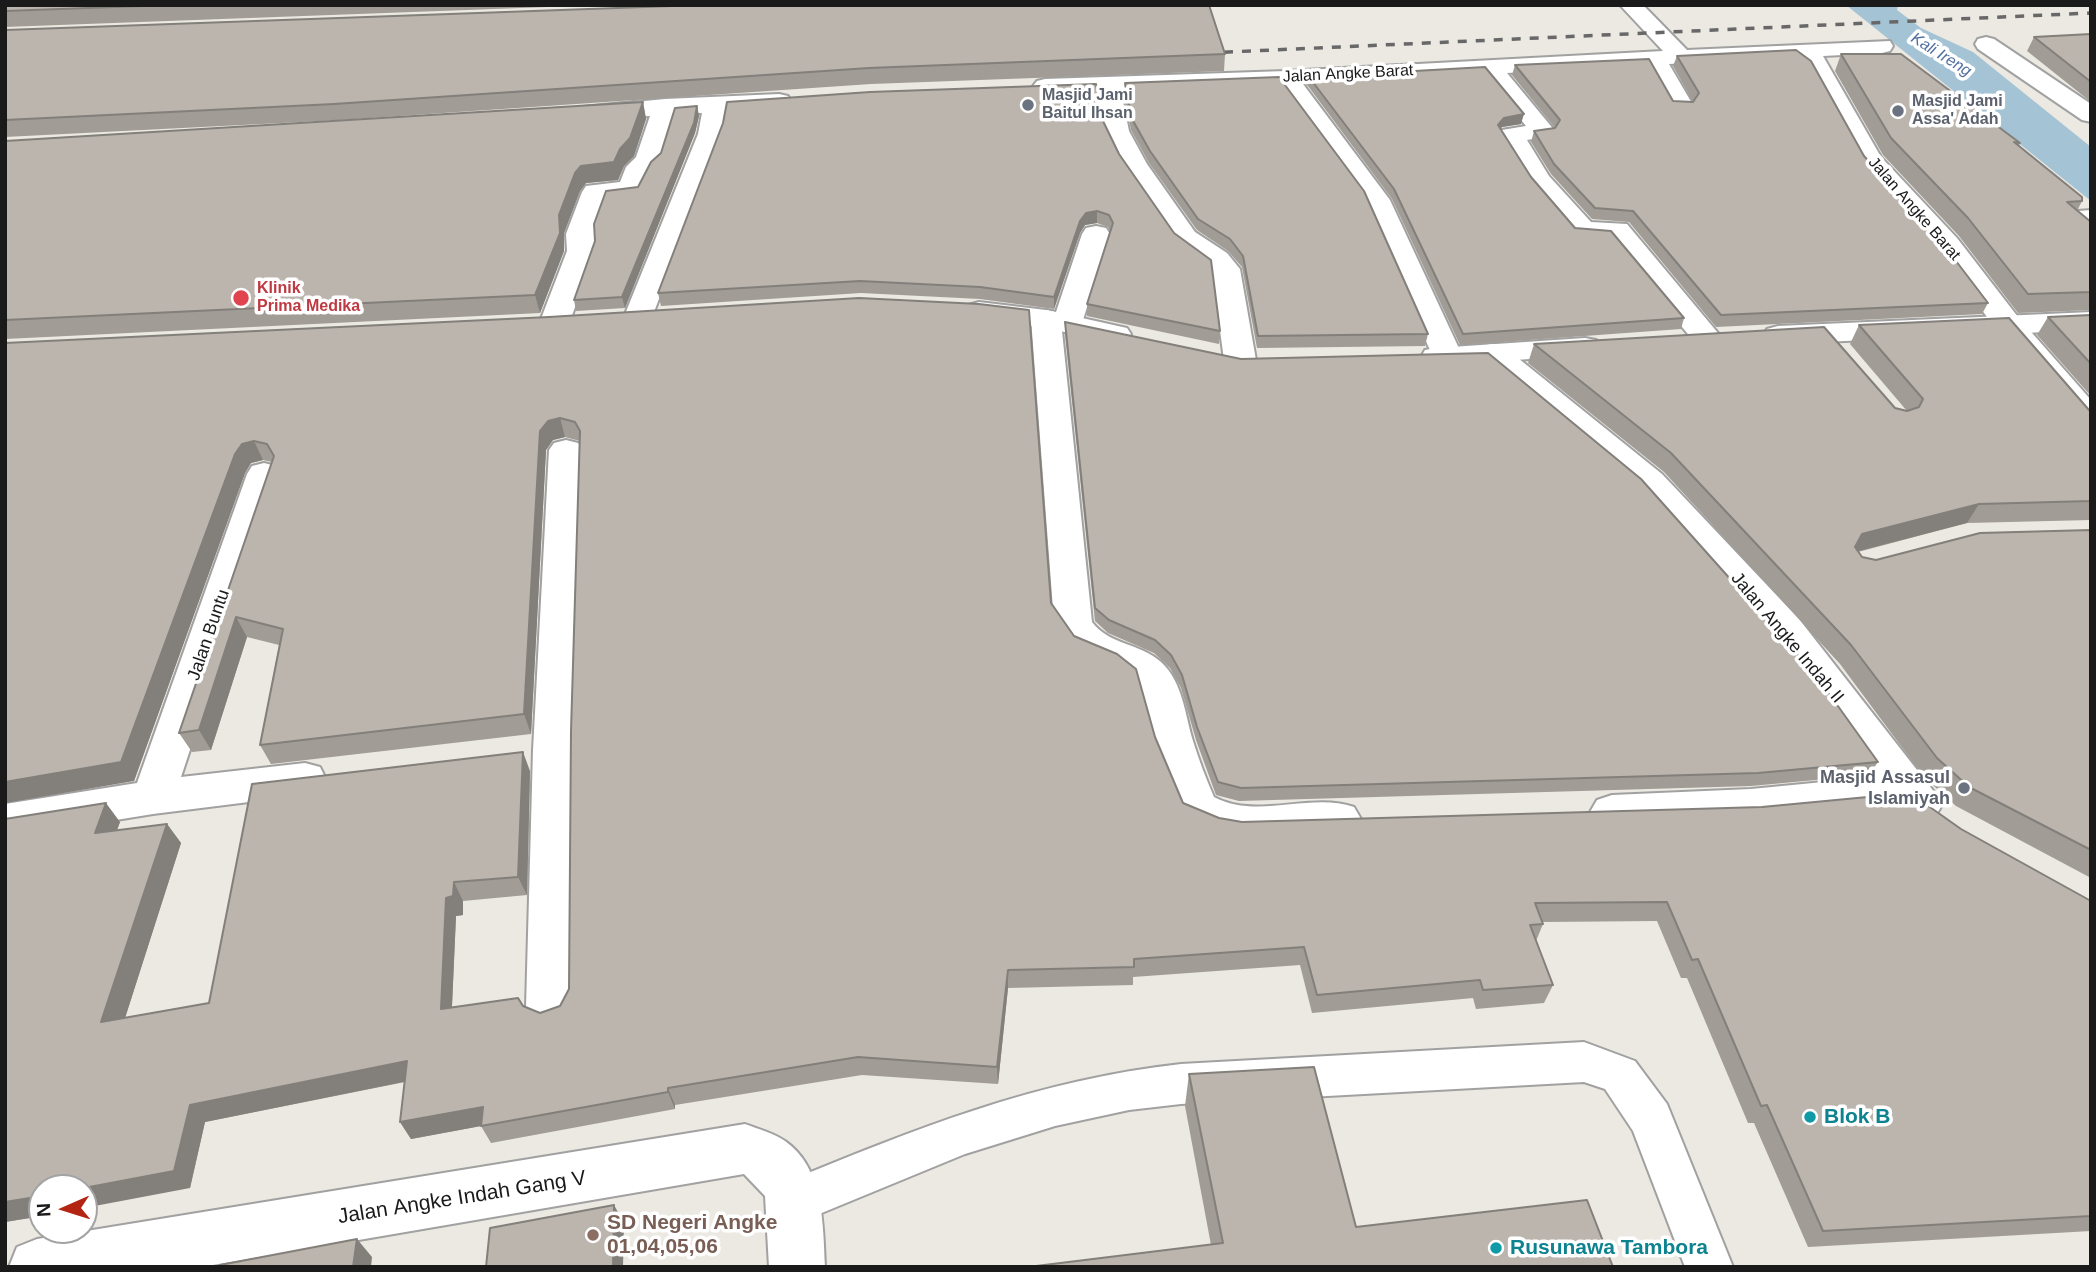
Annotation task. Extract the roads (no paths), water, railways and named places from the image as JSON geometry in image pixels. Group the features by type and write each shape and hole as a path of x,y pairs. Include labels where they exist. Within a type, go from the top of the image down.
{"street":[{"path":"1631,5 1681,57"},
{"path":"2024,41 1978,44 2091,115"},
{"path":"1800,51 1882,46"},
{"name":"Jalan Angke Barat","path":"1026,87 1286,78 1489,65 1806,52 1819,65 1870,160 1947,244 2007,323 2091,420"},
{"path":"1654,58 1681,105"},
{"path":"1489,65 1543,131 1511,135 1541,183 1584,231 1617,230 1729,338"},
{"path":"1286,78 1377,200 1448,357"},
{"path":"1108,84 1117,131 1134,165 1185,238 1217,259 1226,269 1240,358"},
{"path":"568,113 802,99"},
{"path":"666,106 649,161 639,167 631,189 596,192 580,234 596,321 710,134 716,104"},
{"path":"1096,234 1057,321 1060,453 1073,622 1079,635 1101,652 1140,667 1156,684 1174,747 1197,808 1205,814 1217,819 1239,821 1377,818"},
{"path":"952,310 1057,321 1146,341"},
{"path":"1668,342 2007,323 2091,321"},
{"path":"1406,358 1614,345"},
{"name":"Jalan Angke Indah II","path":"1492,353 1650,482 1824,676 1907,791 1923,808 1949,825"},
{"path":"550,1007 554,750 566,450"},
{"name":"Jalan Buntu","path":"153,797 264,474"},
{"path":"513,755 554,750"},
{"path":"5,821 153,797 347,774"},
{"path":"1570,813 1751,806 1907,791"},
{"name":"Jalan Angke Indah Gang V","path":"37,1267 745,1149 770,1159 784,1173 795,1201 797,1267"}],"lane":[{"path":"1823,333 1848,362"},
{"path":"795,1201 915,1155 957,1135 1055,1105 1129,1090 1195,1083 1584,1062 1620,1075 1651,1119 1709,1267"}],"water":[{"name":"Kali Ireng","path":"1846,5 1898,5 1897,10 1921,28 1973,52 2091,147 2091,201"}],"railway":[{"path":"1206,53 2091,13"}],"place":[{"name":"Masjid Jami Baitul Ihsan","path":"1028,105"},
{"name":"Masjid Jami Assa' Adah","path":"1898,111"},
{"name":"Klinik Prima Medika","path":"241,298"},
{"name":"Masjid Assasul Islamiyah","path":"1964,788"},
{"name":"Blok B","path":"1810,1117"},
{"name":"SD Negeri Angke 01,04,05,06","path":"593,1235"},
{"name":"Rusunawa Tambora","path":"1496,1248"}]}
